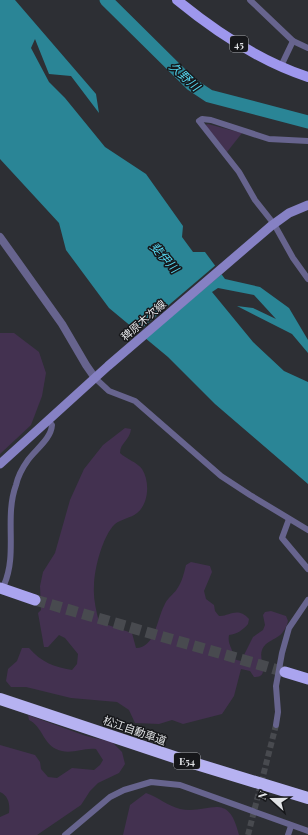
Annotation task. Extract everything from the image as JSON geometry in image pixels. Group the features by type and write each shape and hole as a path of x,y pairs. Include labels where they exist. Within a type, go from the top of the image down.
{"highway":[{"path":"2,586 35,600"},
{"path":"285,672 308,679"},
{"name":"松江自動車道","path":"0,699 180,759 308,798"}],"main road":[{"name":"45","path":"177,0 215,30 281,66 308,76"},
{"name":"稗原木次線","path":"0,464 108,366 273,225 293,211 308,205"}],"street":[{"path":"250,0 293,41 308,48"},
{"path":"281,66 293,41"},
{"path":"308,142 269,139 211,120 202,118 199,120 199,124 239,172 293,258 308,279"},
{"path":"0,237 62,324 95,378 109,391 135,401 221,476 308,530"},
{"path":"2,586 10,566 10,516 12,495 27,460 50,432 52,425 48,420"},
{"path":"289,519 282,538 308,569"},
{"path":"276,725 278,712 276,686 282,653 289,628 308,600"},
{"path":"65,835 110,797 124,790 151,782 166,783 191,788 308,831"},
{"path":"288,835 291,826"}],"shaded area":[{"path":"208,124 242,133 227,152 205,125"},
{"path":"0,333 14,333 39,352 46,373 42,396 31,425 0,454"},
{"path":"125,428 131,429 129,436 120,450 120,453 142,469 145,474 147,492 141,509 135,515 115,524 103,544 97,562 94,579 94,600 99,622 132,633 136,648 142,647 151,638 165,603 179,586 186,565 191,562 210,566 212,572 204,591 206,599 214,605 215,611 219,616 241,613 249,619 248,624 242,630 235,634 229,635 233,659 241,661 253,637 263,630 265,625 263,615 265,612 271,611 286,616 288,621 283,633 267,643 262,650 262,675 259,677 254,677 250,671 241,669 234,696 222,714 183,724 172,720 159,724 135,723 129,710 117,702 71,698 26,687 11,687 6,681 8,669 17,661 22,648 29,648 38,657 59,667 72,670 77,664 78,654 65,638 59,635 48,647 44,647 38,613 41,610 40,586 43,572 55,553 70,500 84,469 103,445"},
{"path":"28,715 86,736 112,742 122,752 125,764 119,773 98,783 90,791 81,805 37,835 0,835 0,817 9,813 9,807 7,798 0,792 0,745 35,755 40,762 41,769 48,777 57,778 72,768 94,770 103,760 96,749 66,752 56,749 48,743 37,726 29,720"},
{"path":"146,793 180,809 190,810 216,807 223,808 229,812 239,835 123,835 130,805"}],"water":[{"name":"斐伊川","path":"0,0 15,0 96,94 99,113 71,76 49,74 35,39 31,48 49,82 65,98 105,147 146,174 183,226 182,237 193,252 205,252 225,279 260,287 289,308 308,340 308,353 292,334 237,306 253,308 276,319 254,295 218,288 212,292 253,342 284,371 308,382 308,484 215,404 168,357 109,308 66,250 59,223 0,159"}],"pier":[{"path":"217,264 223,273 144,340 136,333"}],"waterway":[{"name":"久野川","path":"106,0 191,84 209,96 308,122"}],"tunnel":[{"path":"35,600 285,672"},
{"path":"248,835 276,725"}]}
